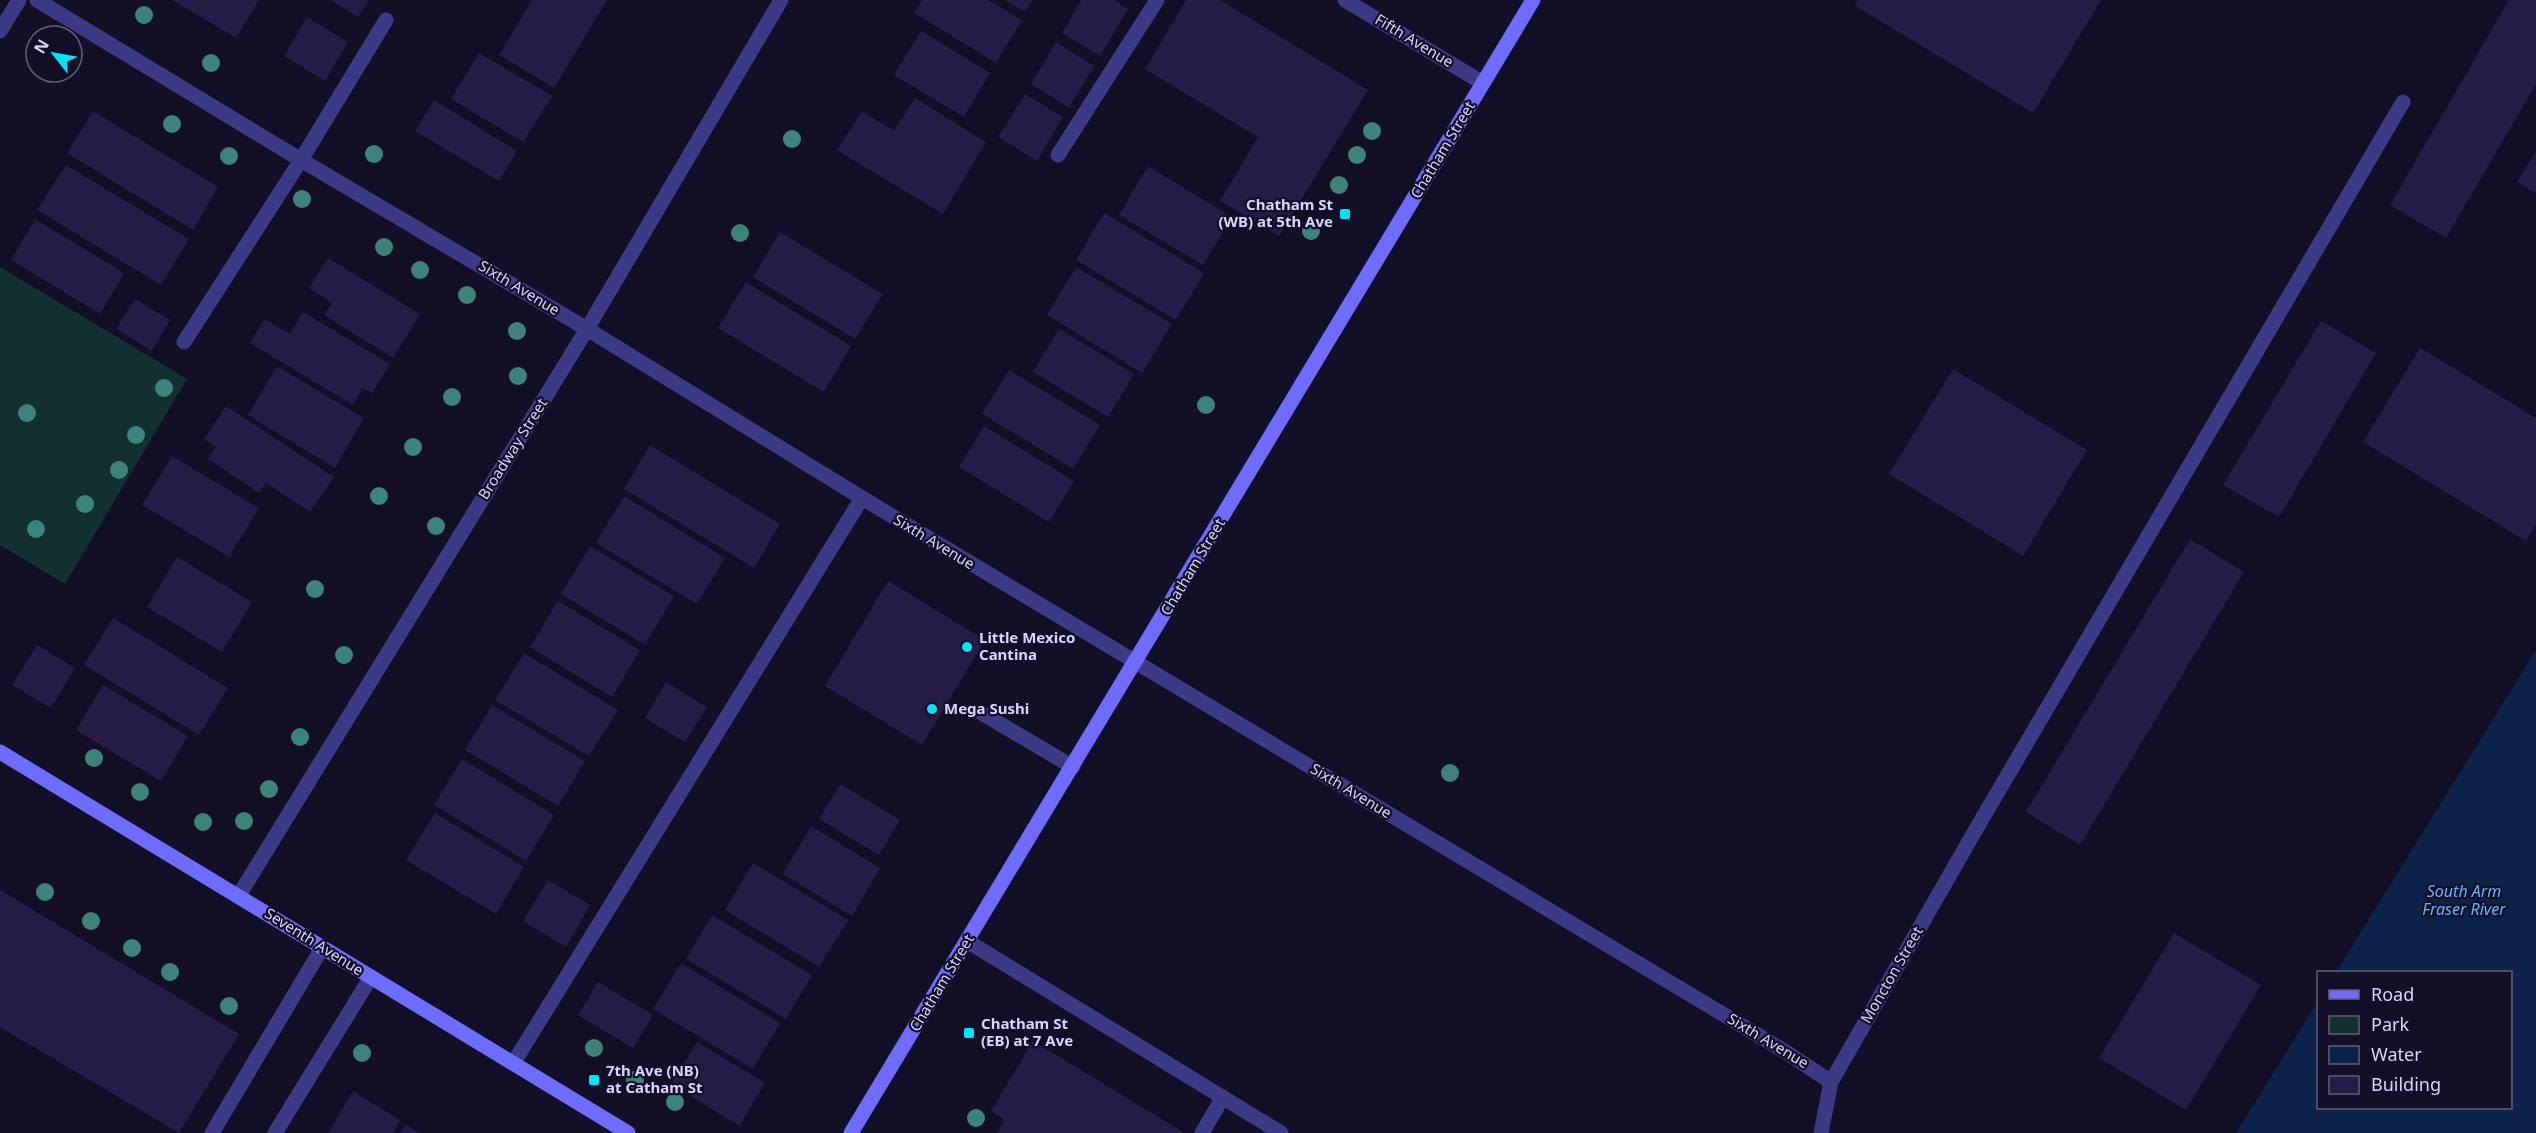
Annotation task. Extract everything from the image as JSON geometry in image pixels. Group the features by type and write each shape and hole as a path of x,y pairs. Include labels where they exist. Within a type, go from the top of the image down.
{"street":[{"path":"0,32 19,0"},
{"name":"Sixth Avenue","path":"37,0 587,329 1136,663 1766,1039 1831,1082"},
{"name":"Broadway Street","path":"239,896 587,329 781,0"},
{"path":"1058,154 1156,0"},
{"name":"Fifth Avenue","path":"1345,0 1483,82"},
{"name":"Chatham Street","path":"851,1133 1533,0"},
{"path":"184,342 301,160 386,20"},
{"name":"Moncton Street","path":"1821,1133 1831,1082 1979,824 2403,102"},
{"path":"513,1062 862,498"},
{"path":"980,712 1072,767"},
{"name":"Seventh Avenue","path":"0,752 628,1133"},
{"path":"967,941 1223,1097 1265,1129 1281,1133"},
{"path":"212,1133 322,948"},
{"path":"275,1133 371,977"},
{"path":"1202,1133 1223,1097"}],"green space":[{"path":"0,267 187,379 65,584 0,545"}],"water":[{"name":"South Arm Fraser River","path":"2536,650 2536,1133 2236,1133 2317,1003 2317,1109 2512,1109 2512,971 2337,971"}],"building":[{"path":"172,0 259,0 236,38"},
{"path":"330,0 369,0 358,17"},
{"path":"532,0 607,0 554,88 499,55"},
{"path":"922,0 988,0 1022,20 996,63 914,13"},
{"path":"1004,0 1032,0 1025,12"},
{"path":"1081,0 1114,0 1128,9 1100,56 1062,33"},
{"path":"1186,0 1220,0 1368,90 1279,236 1220,201 1258,137 1145,69"},
{"path":"1858,0 2101,0 2033,113 1855,6"},
{"path":"2509,0 2536,0 2536,84 2446,238 2390,205"},
{"path":"307,17 348,42 325,81 284,56"},
{"path":"921,31 990,73 964,117 894,75"},
{"path":"1056,42 1094,66 1069,108 1031,84"},
{"path":"479,53 552,96 523,142 451,99"},
{"path":"1025,94 1063,117 1037,161 998,137"},
{"path":"915,98 986,142 943,214 837,150 862,111 894,131"},
{"path":"434,100 517,151 499,181 415,131"},
{"path":"93,111 218,187 193,230 67,153"},
{"path":"2536,151 2536,193 2517,182"},
{"path":"66,165 189,239 161,285 37,210"},
{"path":"1148,166 1232,217 1203,265 1119,215"},
{"path":"1104,213 1204,273 1176,320 1076,260"},
{"path":"35,219 124,273 100,314 11,260"},
{"path":"780,232 883,294 855,339 753,277"},
{"path":"328,258 420,314 393,358 324,315 332,303 309,288"},
{"path":"1076,267 1172,324 1142,373 1047,315"},
{"path":"746,282 851,346 824,392 718,328"},
{"path":"135,299 170,320 152,351 116,329"},
{"path":"303,312 390,364 372,393 362,388 353,405 250,343 264,319 290,334"},
{"path":"2321,321 2376,353 2279,517 2223,485"},
{"path":"1059,329 1134,374 1108,417 1033,372"},
{"path":"2420,348 2536,418 2536,524 2526,541 2363,442"},
{"path":"277,366 364,418 335,468 248,415"},
{"path":"1953,369 2087,450 2023,556 1889,474"},
{"path":"1009,370 1100,425 1073,469 982,414"},
{"path":"226,406 334,477 310,512 266,483 259,493 208,459 216,447 204,439"},
{"path":"984,426 1074,481 1049,522 959,467"},
{"path":"650,445 780,524 754,568 624,489"},
{"path":"172,456 259,508 229,557 142,505"},
{"path":"624,496 725,558 697,604 596,543"},
{"path":"2190,539 2244,572 2080,845 2026,812"},
{"path":"590,546 674,596 645,645 561,594"},
{"path":"177,557 252,602 222,652 147,607"},
{"path":"888,581 985,640 922,745 825,686"},
{"path":"558,601 640,650 612,697 530,647"},
{"path":"113,618 228,688 199,735 84,665"},
{"path":"37,645 75,668 51,708 12,685"},
{"path":"524,653 618,710 589,756 495,700"},
{"path":"666,682 707,707 685,742 645,718"},
{"path":"103,685 188,736 161,781 76,730"},
{"path":"492,705 585,761 558,806 465,750"},
{"path":"462,759 554,815 526,861 434,805"},
{"path":"840,784 900,820 879,855 819,819"},
{"path":"435,813 524,867 496,914 406,860"},
{"path":"811,826 880,868 852,916 783,874"},
{"path":"753,863 848,920 819,967 725,910"},
{"path":"548,880 590,905 566,947 523,921"},
{"path":"0,890 239,1034 179,1133 0,1027"},
{"path":"712,915 812,975 786,1019 686,959"},
{"path":"2174,933 2261,985 2186,1110 2099,1058"},
{"path":"681,963 780,1023 753,1069 653,1009"},
{"path":"598,982 653,1015 633,1048 578,1015"},
{"path":"1033,1041 1185,1133 997,1133 1005,1120 991,1111"},
{"path":"697,1042 765,1083 739,1126 671,1084"},
{"path":"353,1091 400,1120 393,1133 328,1133"},
{"path":"405,1124 420,1133 400,1133"}],"place":[{"name":"Chatham St (WB) at 5th Ave","path":"1345,214"},
{"name":"Little Mexico Cantina","path":"967,647"},
{"name":"Mega Sushi","path":"932,709"},
{"name":"Chatham St (EB) at 7 Ave","path":"969,1033"},
{"name":"7th Ave (NB) at Catham St","path":"594,1080"}]}
